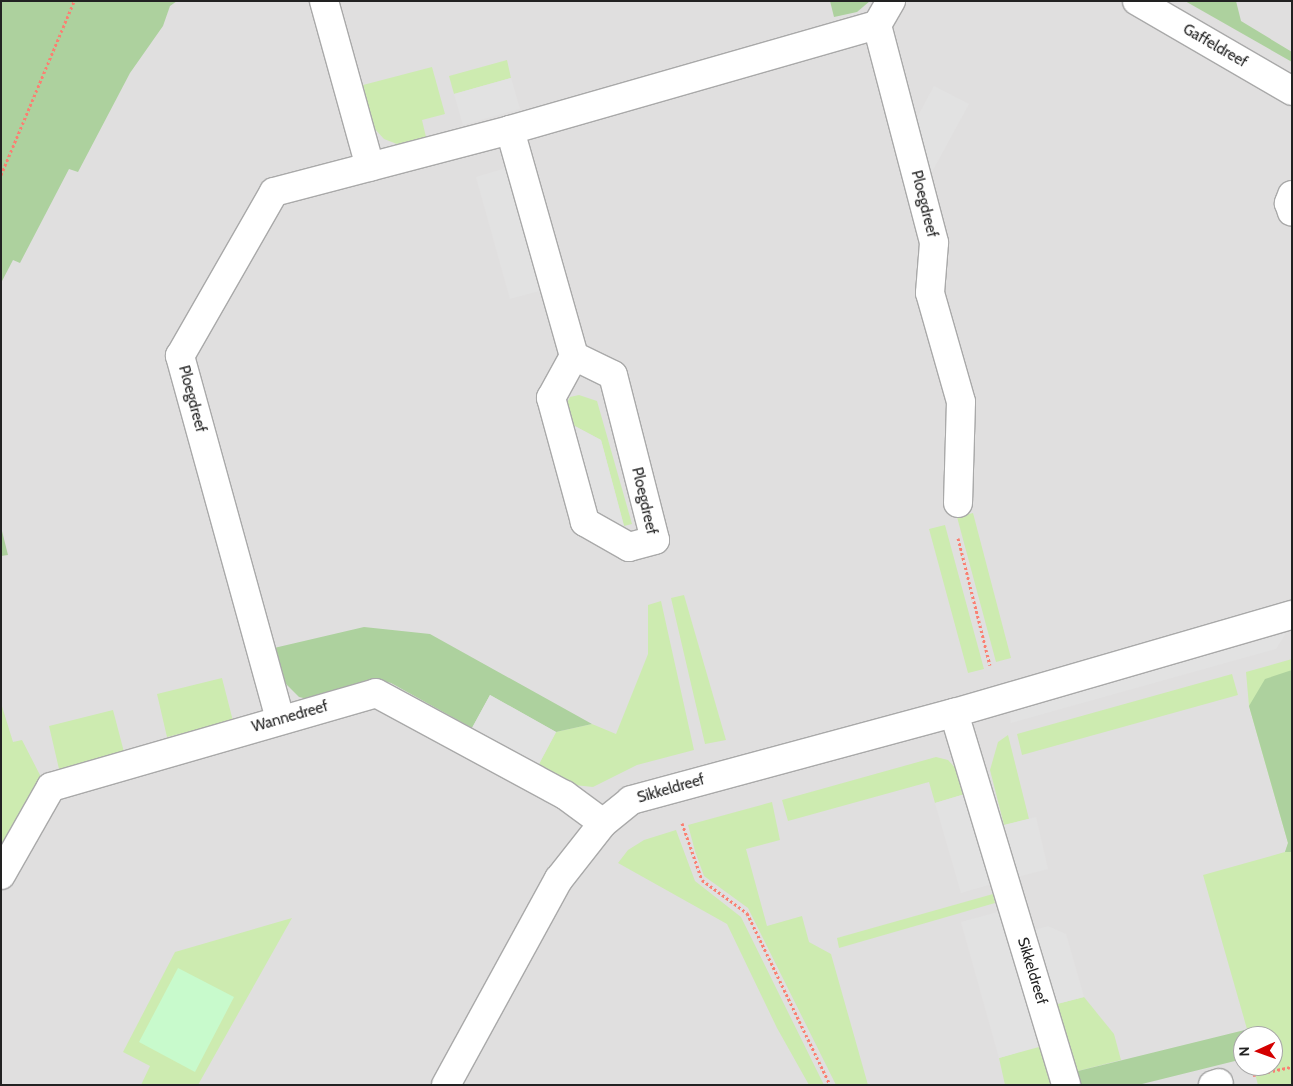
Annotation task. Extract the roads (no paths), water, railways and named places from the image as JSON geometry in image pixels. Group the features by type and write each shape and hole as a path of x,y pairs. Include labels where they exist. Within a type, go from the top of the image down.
{"street":[{"path":"324,1 370,166"},
{"path":"877,25 891,1"},
{"name":"Gaffeldreef","path":"1136,1 1292,91"},
{"name":"Ploegdreef","path":"280,719 180,356 274,192 510,130 877,25 934,243 930,293 961,402 958,503"},
{"path":"510,130 574,356"},
{"path":"1292,195 1289,203 1292,212"},
{"name":"Ploegdreef","path":"574,356 613,375 655,540 629,547 585,522 552,398 574,356"},
{"name":"Sikkeldreef","path":"446,1085 559,879 603,823 632,800 670,788 954,713 1292,615"},
{"name":"Wannedreef","path":"1,875 51,787 280,719 376,693 565,795 603,823"},
{"name":"Sikkeldreef","path":"954,713 1066,1085"}]}
